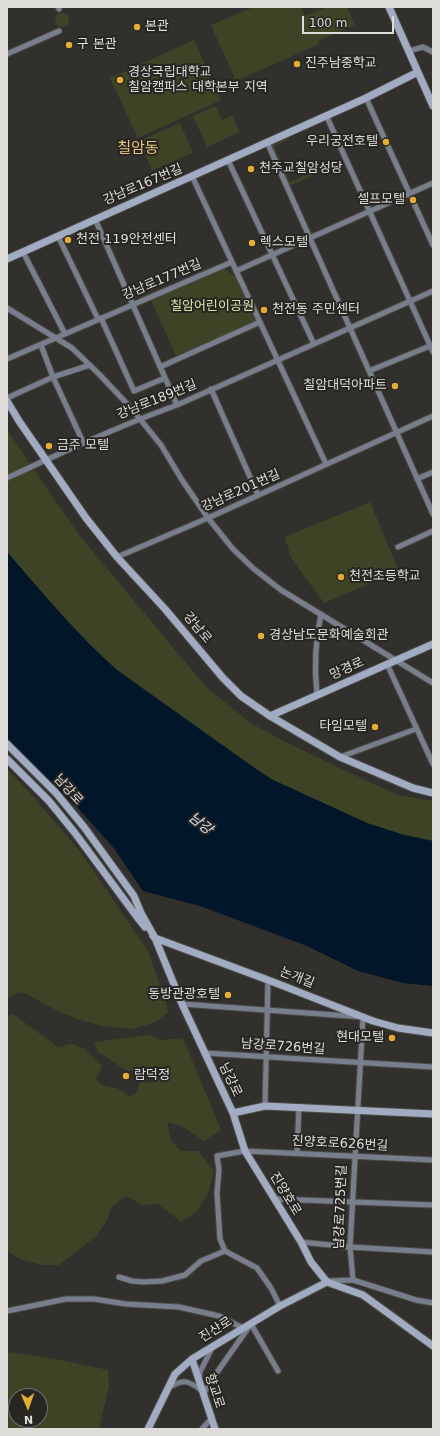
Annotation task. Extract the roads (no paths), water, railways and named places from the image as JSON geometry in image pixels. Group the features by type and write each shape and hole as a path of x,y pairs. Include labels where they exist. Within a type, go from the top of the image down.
{"street":[{"path":"389,7 433,106"},
{"path":"7,54 58,31"},
{"path":"409,51 423,47 433,52"},
{"path":"192,176 366,98 418,72"},
{"path":"366,98 433,245"},
{"path":"326,116 433,352"},
{"path":"267,142 433,514"},
{"path":"228,160 314,344"},
{"name":"강남로167번길","path":"7,259 192,176 232,262"},
{"path":"236,272 433,182"},
{"path":"95,219 177,405"},
{"path":"58,236 99,319"},
{"path":"23,252 65,334"},
{"path":"232,262 326,464"},
{"name":"강남로177번길","path":"7,360 232,262"},
{"name":"강남로189번길","path":"7,478 83,442 177,405 433,291"},
{"path":"7,308 72,348 126,403 160,445 208,518 233,549 254,569 281,590 433,683"},
{"name":"강남로189번길","path":"99,319 134,391 165,378"},
{"path":"160,367 260,322"},
{"path":"41,345 53,377 83,442"},
{"path":"369,371 430,346"},
{"path":"7,398 53,377 90,365"},
{"path":"211,390 258,495"},
{"name":"강남로","path":"7,401 86,518 117,557 223,678 241,696 270,716 340,757 413,788 433,792"},
{"name":"강남로201번길","path":"117,557 208,518 433,416"},
{"path":"417,479 433,472"},
{"path":"398,547 433,531"},
{"path":"317,695 315,656 316,636 321,614"},
{"name":"망경로","path":"270,716 433,644"},
{"path":"387,664 433,764"},
{"path":"340,757 416,729"},
{"name":"남강로","path":"7,744 56,793 84,827 134,896 141,913 155,938 182,1004 233,1113 265,1106 433,1114"},
{"name":"남강로","path":"7,759 49,801 75,833 137,917 155,938"},
{"name":"논개길","path":"155,938 268,980 374,1022 398,1028 433,1033"},
{"path":"265,1106 268,980"},
{"path":"182,1004 362,1017 356,1110"},
{"name":"남강로726번길","path":"204,1053 433,1067"},
{"path":"298,1153 299,1108"},
{"name":"남강로725번길","path":"353,1280 350,1247 356,1110"},
{"name":"진양호로","path":"233,1113 245,1151 301,1242 311,1262 327,1282"},
{"name":"진양호로626번길","path":"225,1251 220,1239 217,1193 219,1170 217,1156 245,1151 433,1160"},
{"path":"274,1198 433,1205"},
{"path":"301,1242 350,1247 433,1252"},
{"path":"119,1277 132,1281 162,1281 184,1275 201,1261 225,1251 256,1268 271,1288 280,1306"},
{"path":"327,1282 353,1280 416,1300 433,1303"},
{"path":"327,1282 363,1295 433,1346"},
{"name":"진산로","path":"148,1429 175,1374 192,1359 280,1306 327,1282"},
{"path":"7,1311 66,1299 94,1299 126,1304 179,1307 219,1316 243,1328"},
{"path":"168,1388 183,1381 192,1384 202,1393 251,1324 278,1371"},
{"path":"199,1382 200,1372 213,1347"},
{"name":"향교로","path":"192,1359 215,1429"},
{"path":"202,1429 211,1419"}],"water":[{"name":"남강","path":"7,552 74,628 117,670 271,779 367,823 404,835 433,841 433,986 403,983 358,971 307,946 200,906 143,891 113,847 77,807 7,744"}],"place":[{"name":"본관","path":"137,27"},
{"name":"구 본관","path":"69,45"},
{"name":"진주남중학교","path":"297,64"},
{"name":"경상국립대학교 칠암캠퍼스 대학본부 지역","path":"120,80"},
{"name":"우리궁전호텔","path":"386,142"},
{"name":"천주교칠암성당","path":"251,169"},
{"name":"셀프모텔","path":"413,200"},
{"name":"천전 119안전센터","path":"68,240"},
{"name":"렉스모텔","path":"252,243"},
{"name":"천전동 주민센터","path":"264,310"},
{"name":"칠암대덕아파트","path":"395,386"},
{"name":"금주 모텔","path":"49,446"},
{"name":"천전초등학교","path":"341,577"},
{"name":"경상남도문화예술회관","path":"261,636"},
{"name":"타임모텔","path":"375,727"},
{"name":"동방관광호텔","path":"228,995"},
{"name":"현대모텔","path":"392,1038"},
{"name":"람덕정","path":"126,1076"}],"district":[{"name":"칠암동","path":"138,149"}],"park label":[{"name":"칠암어린이공원","path":"212,307"}]}
